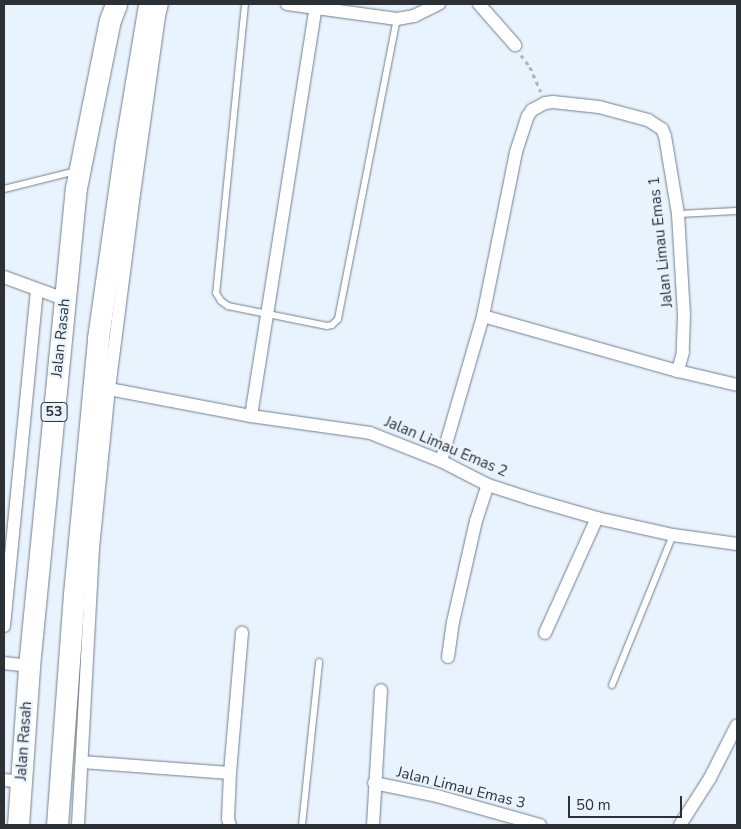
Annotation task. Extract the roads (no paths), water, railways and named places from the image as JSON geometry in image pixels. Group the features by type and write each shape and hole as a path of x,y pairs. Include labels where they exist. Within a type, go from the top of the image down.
{"highway":[{"name":"Jalan Rasah","path":"16,818 13,781 29,666 64,299 80,170 110,20 116,4"},
{"name":"53","path":"57,825 74,594 98,338 152,5"}],"street":[{"path":"287,4 397,19 414,16 439,4"},
{"path":"479,4 515,45"},
{"path":"78,825 93,548 110,389 158,16 152,5"},
{"path":"251,416 316,8"},
{"name":"Jalan Limau Emas 1","path":"483,316 516,152 528,116 532,110 545,103 553,102 599,108 655,123 662,129 665,136 678,214 684,314 683,352 678,371"},
{"path":"4,277 64,299"},
{"path":"4,626 37,290"},
{"path":"441,461 483,316 678,371 737,385"},
{"name":"Jalan Limau Emas 2","path":"110,389 251,416 370,432 441,461 488,485 597,518 673,536 737,544"},
{"path":"448,657 464,576 488,485"},
{"path":"545,633 597,518"},
{"path":"230,825 228,819 230,773 242,632"},
{"path":"4,663 29,666"},
{"path":"373,825 381,690"},
{"path":"680,825 710,778 737,725"},
{"path":"82,762 230,773"},
{"name":"Jalan Limau Emas 3","path":"374,784 436,796 540,825"}],"lane":[{"path":"245,4 216,293 221,301 228,306 267,316 328,326 338,319 397,19"},
{"path":"4,189 80,170"},
{"path":"678,214 737,211"},
{"path":"612,685 673,536"},
{"path":"302,825 319,662"}]}
